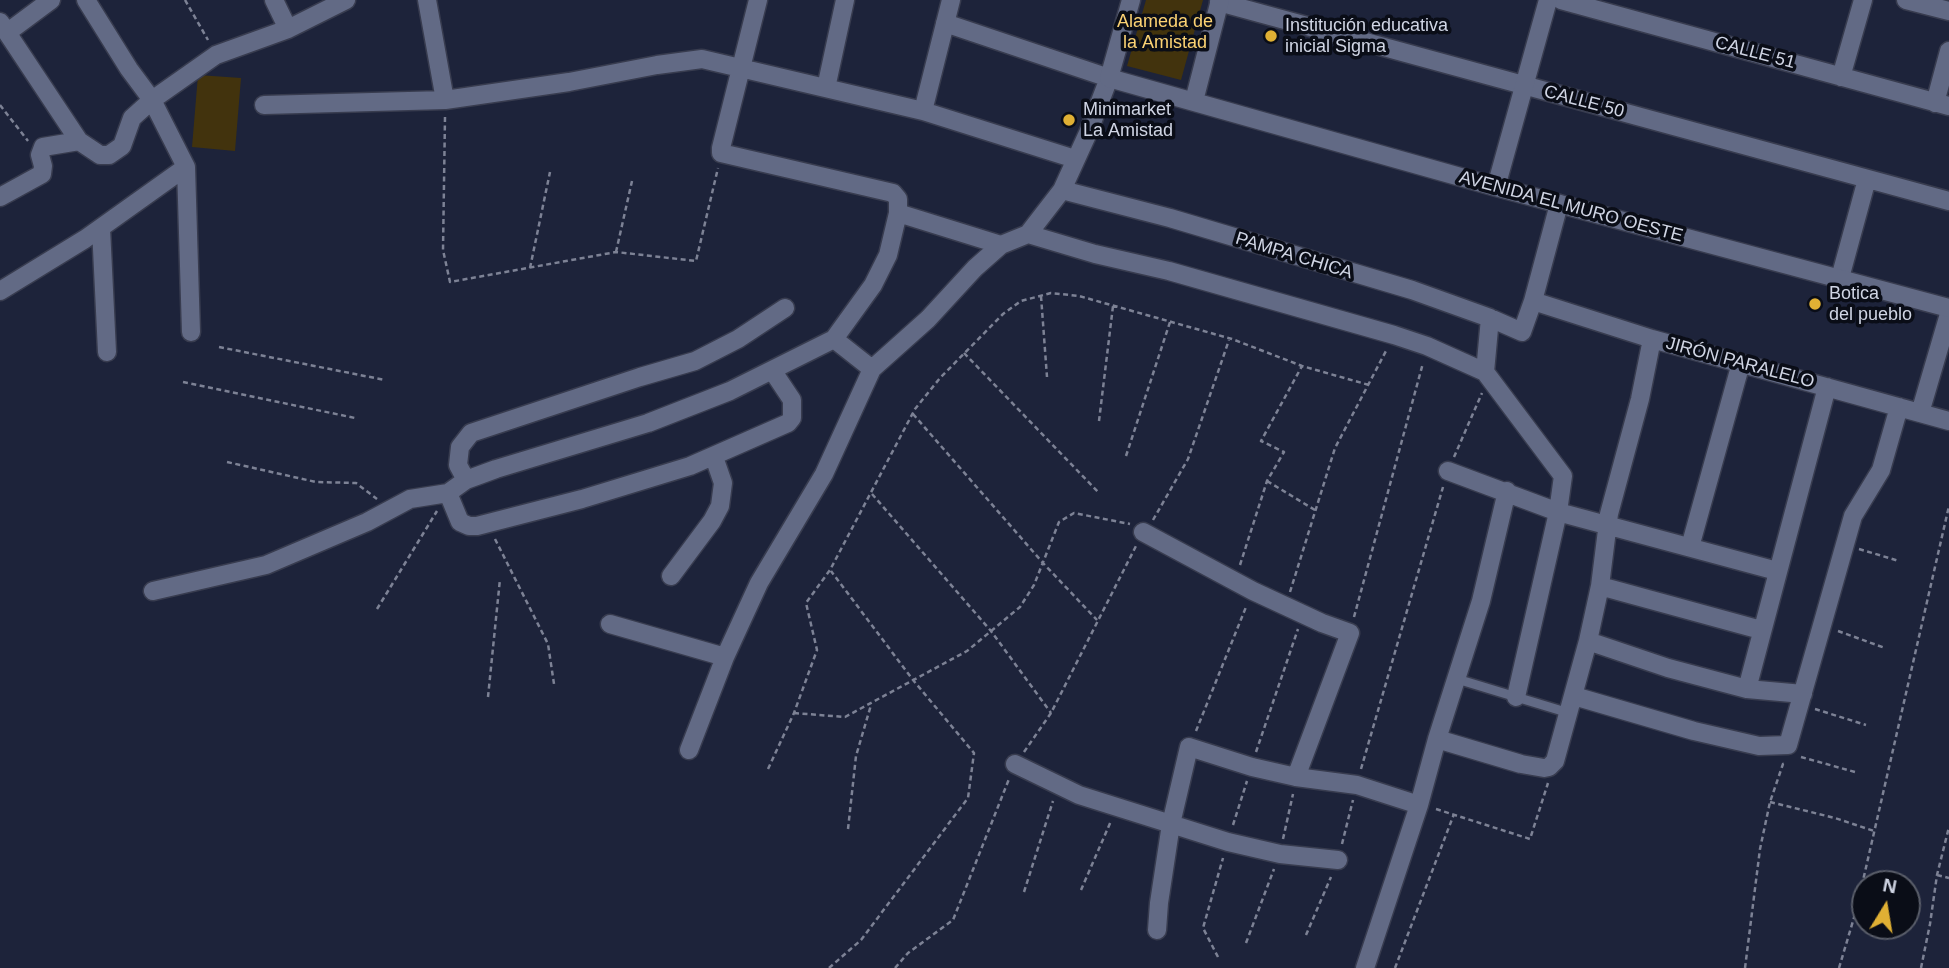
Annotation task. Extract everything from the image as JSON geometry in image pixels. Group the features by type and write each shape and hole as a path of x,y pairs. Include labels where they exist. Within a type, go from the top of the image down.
{"street":[{"path":"51,0 4,27 79,141 100,155 109,155 122,146 132,118 152,100 216,55 288,29 346,0"},
{"path":"86,0 152,100 186,167 191,332"},
{"path":"274,0 288,29"},
{"path":"427,0 445,100"},
{"path":"153,592 265,565 410,499 448,493 466,480 648,423 730,391 834,339 873,285 888,255 898,214 898,199 893,192 722,153 721,148 758,0"},
{"path":"826,88 845,0"},
{"path":"923,111 951,0"},
{"path":"689,750 725,657 759,583 824,474 872,369 928,319 975,268 1001,245 1028,234 1062,190 1109,78 1131,0"},
{"path":"1496,187 1548,0"},
{"name":"CALLE 51","path":"1561,0 1942,105"},
{"path":"1841,77 1863,0"},
{"path":"1906,0 1949,11"},
{"path":"1194,101 1219,1"},
{"name":"CALLE 50","path":"1219,1 1949,201"},
{"name":"AVENIDA EL MURO OESTE","path":"945,23 1109,78 1496,187 1949,309"},
{"path":"1942,105 1949,51"},
{"path":"264,105 445,100 702,59 923,111 1075,159"},
{"path":"0,197 42,174 40,155 43,147 79,141"},
{"path":"0,291 101,228 186,167"},
{"path":"1840,278 1867,179"},
{"name":"PAMPA CHICA","path":"1062,190 1170,218 1412,290 1522,332 1533,301"},
{"path":"1533,301 1559,204"},
{"path":"898,214 1001,245"},
{"path":"101,228 107,352"},
{"path":"1028,234 1394,335 1427,346 1486,375 1560,470 1563,481 1516,697"},
{"name":"JIRÓN PARALELO","path":"1533,301 1652,339 1949,421"},
{"path":"466,480 458,465 460,447 471,433 695,360 738,339 785,308"},
{"path":"1920,413 1949,314"},
{"path":"1486,375 1490,318"},
{"path":"834,339 872,369"},
{"path":"1437,739 1521,764 1544,768 1553,764 1557,757 1588,641 1600,586 1607,524 1640,399 1652,339"},
{"path":"1690,547 1741,363"},
{"path":"448,493 460,522 469,526 487,524 582,499 690,467 788,423 792,418 792,400 772,370"},
{"path":"1747,689 1827,387"},
{"path":"1572,704 1759,746 1788,745 1853,516 1881,470 1899,407"},
{"path":"671,576 720,506 723,483 713,457"},
{"path":"1448,471 1558,512 1777,571"},
{"path":"1365,968 1481,601 1507,491"},
{"path":"1142,529 1235,582 1322,623 1350,633 1297,777"},
{"path":"1600,586 1761,630"},
{"path":"610,624 725,657"},
{"path":"1588,641 1668,668 1747,689 1802,699"},
{"path":"1157,930 1158,903 1171,824 1189,747 1297,777 1357,785 1419,804"},
{"path":"1015,764 1079,795 1227,842 1280,854 1338,860"}],"lane":[{"path":"1457,679 1516,697 1572,704"}],"path":[{"path":"185,0 216,55"},
{"path":"445,100 443,250 450,282 616,252 696,261 722,153"},
{"path":"0,105 40,155"},
{"path":"530,268 550,172"},
{"path":"616,252 632,181"},
{"path":"768,769 794,713 817,650 806,603 830,570 912,414 940,378 1003,314 1021,301 1051,293 1079,296 1229,338 1302,366 1369,385"},
{"path":"1041,296 1047,377"},
{"path":"1099,421 1113,306"},
{"path":"1126,456 1170,322"},
{"path":"1286,605 1335,448 1394,335"},
{"path":"794,713 845,717 967,651 1020,607 1034,585 1059,522 1074,513 1142,529 1188,459 1229,338"},
{"path":"1350,633 1427,346"},
{"path":"219,348 385,380"},
{"path":"964,354 1099,493"},
{"path":"1235,582 1267,481 1284,452 1261,441 1302,366"},
{"path":"1357,785 1448,471 1486,375"},
{"path":"183,382 355,418"},
{"path":"912,414 1097,620"},
{"path":"227,462 316,482 356,483 390,510"},
{"path":"1267,481 1317,510"},
{"path":"377,609 448,493"},
{"path":"872,494 991,631 1051,713"},
{"path":"1839,968 1856,911 1949,506"},
{"path":"487,524 548,643 554,684"},
{"path":"1845,544 1899,561"},
{"path":"830,570 913,680 974,753 968,798 861,940 830,968"},
{"path":"488,697 500,579"},
{"path":"1189,747 1253,590"},
{"path":"1218,957 1203,928 1251,766 1303,613"},
{"path":"1822,625 1885,648"},
{"path":"1802,699 1866,725"},
{"path":"848,829 856,756 871,705"},
{"path":"1798,756 1855,772"},
{"path":"1419,804 1530,839 1557,757"},
{"path":"1745,968 1760,849 1770,802 1783,764 1791,760"},
{"path":"1024,892 1058,785"},
{"path":"1770,802 1874,831"},
{"path":"1081,890 1117,805"},
{"path":"1395,968 1454,814"},
{"path":"1921,968 1937,875 1949,827"},
{"path":"1937,875 1949,878"}],"green space":[{"name":"Alameda de la Amistad","path":"1146,0 1203,0 1181,80 1127,66"},
{"path":"198,75 241,78 235,151 192,147"}],"place":[{"name":"Institución educativa inicial Sigma","path":"1271,36"},
{"name":"Minimarket La Amistad","path":"1069,120"},
{"name":"Botica del pueblo","path":"1815,304"}]}
